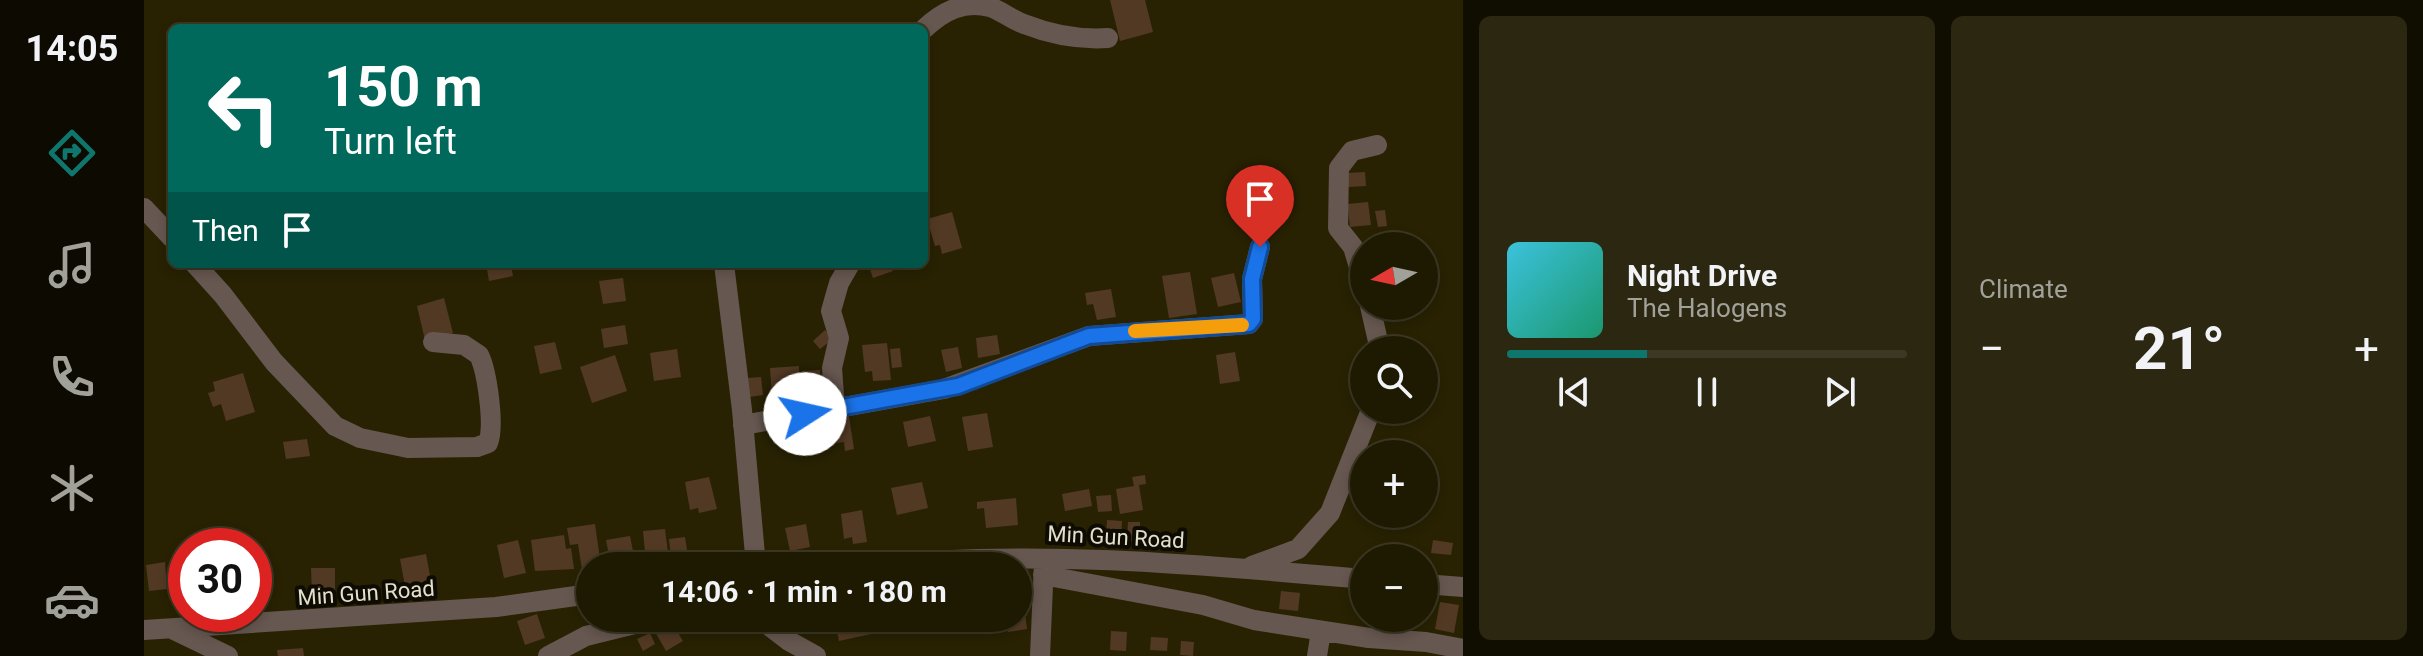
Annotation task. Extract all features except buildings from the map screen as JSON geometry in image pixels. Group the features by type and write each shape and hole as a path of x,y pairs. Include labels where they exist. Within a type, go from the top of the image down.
{"street":[{"path":"928,25 957,6 974,4 992,8 1020,23 1072,39 1108,38"},
{"path":"1350,243 1338,228 1339,168 1352,151 1377,145"},
{"path":"144,208 168,234"},
{"path":"743,425 958,386 1089,336 1249,324 1253,319 1252,279 1260,247"},
{"path":"199,268 274,362 335,426 360,438 408,448 484,445 491,438 487,385 479,355 464,345 433,342"},
{"path":"724,268 755,552"},
{"path":"835,409 832,368 839,338 831,311 839,283 848,268"},
{"path":"1245,569 1298,549 1330,513 1365,424"},
{"name":"Min Gun Road","path":"1032,565 1117,559 1350,578"},
{"path":"1060,656 1040,656 1044,566 1254,620 1463,649"},
{"path":"1438,585 1463,587"},
{"name":"Min Gun Road","path":"272,621 437,612 576,596"},
{"name":"Min Gun Road","path":"144,630 168,627"},
{"path":"1317,656 1321,631"},
{"path":"178,632 228,656"},
{"path":"548,656 586,636 602,632"},
{"path":"777,632 816,656"}],"slow traffic":[{"path":"1135,331 1242,325"}],"route":[{"path":"805,414 958,386 1089,336 1249,324 1253,319 1252,279 1260,247"}]}
